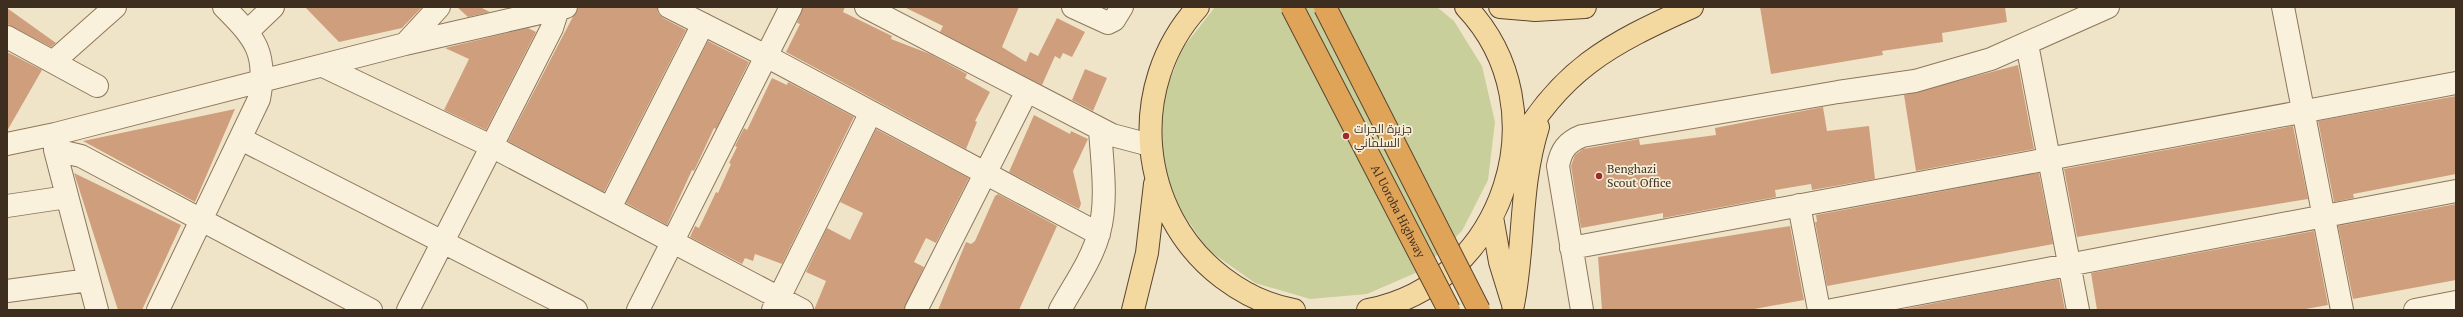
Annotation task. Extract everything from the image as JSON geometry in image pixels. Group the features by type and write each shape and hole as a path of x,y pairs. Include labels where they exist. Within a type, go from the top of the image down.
{"highway":[{"name":"Al Uoroba Highway","path":"1292,7 1448,310"},
{"path":"1325,7 1479,310"}],"main road":[{"path":"1179,32 1185,7"},
{"path":"1198,7 1179,32 1169,49 1155,86 1151,105 1150,145 1156,178 1172,219 1183,237 1212,270 1248,294 1289,310"},
{"path":"1368,310 1396,302 1435,282 1468,253 1492,217 1502,197 1512,155 1513,111 1504,69 1484,30 1466,7"},
{"path":"1500,7 1542,10 1585,7"},
{"path":"1512,155 1535,118 1548,101 1583,67 1603,51 1626,38 1692,7"},
{"path":"1514,308 1520,265 1526,174 1537,130 1548,101"},
{"path":"1133,310 1147,253 1156,178"},
{"path":"1492,217 1500,262 1514,308"}],"street":[{"path":"53,62 115,7"},
{"path":"162,309 202,220 241,139 258,99 262,80 258,46 248,31 224,7"},
{"path":"248,31 273,7"},
{"path":"405,44 439,7"},
{"path":"669,7 766,56 1099,234"},
{"path":"638,310 791,7"},
{"path":"866,7 1100,129 1124,139 1150,145"},
{"path":"1073,7 1108,23 1114,20 1122,7"},
{"path":"1582,310 1558,166 1562,150 1574,139 1582,136 1830,93 1915,81 1976,64 2027,44 2108,7"},
{"path":"2284,7 2342,310"},
{"path":"7,144 55,142 262,80 323,66 405,44 562,8"},
{"path":"408,310 493,147 562,8"},
{"path":"610,208 703,24"},
{"path":"7,37 97,86"},
{"path":"2027,44 2078,310"},
{"path":"323,66 493,147 610,208 672,241 776,304 802,310"},
{"path":"1571,248 2303,110 2456,83"},
{"path":"916,310 1027,91"},
{"path":"776,304 871,112"},
{"path":"1060,310 1091,254 1099,234 1104,201 1100,129"},
{"path":"241,139 444,241 576,310"},
{"path":"55,142 67,198 96,310"},
{"path":"55,142 371,310"},
{"path":"1832,310 2456,191"},
{"path":"7,206 67,198"},
{"path":"1799,205 1819,310"},
{"path":"7,291 89,280"},
{"path":"2415,310 2456,302"}],"green space":[{"path":"1215,7 1437,7 1454,21 1482,66 1495,122 1488,180 1462,231 1420,271 1367,294 1310,299 1255,283 1208,250 1176,203 1161,152 1163,98 1182,49"}],"building":[{"path":"305,7 422,7 402,28 339,42"},
{"path":"457,7 480,7 490,12 468,17"},
{"path":"578,7 657,7 658,13 663,18 686,30 604,192 508,141"},
{"path":"803,7 845,7 843,12 892,36 891,39 930,54 967,74 965,78 990,92 975,121 977,122 966,149 786,52 800,24 797,23"},
{"path":"904,7 1019,7 1002,47 1026,62 1030,52 1038,56 1057,18 1085,32 1072,57 1063,53 1060,59 1055,56 1042,85 940,32 943,26"},
{"path":"1760,7 2005,7 2007,22 1942,33 1943,42 1882,51 1883,55 1771,74"},
{"path":"7,8 56,43 51,47 7,24"},
{"path":"528,28 536,32 486,130 444,110 469,59 445,48"},
{"path":"708,41 749,62 716,129 714,128 694,171 692,170 667,225 626,203"},
{"path":"7,52 42,70 7,131"},
{"path":"2018,65 2034,149 1916,171 1904,95"},
{"path":"1085,69 1107,78 1093,111 1072,100"},
{"path":"772,78 787,85 788,82 854,117 782,264 755,254 753,261 745,258 742,264 690,237 695,226 699,228 716,192 718,193 731,164 729,163 737,147 735,146 744,128 747,130"},
{"path":"2456,96 2456,174 2353,194 2354,198 2334,202 2318,121"},
{"path":"1823,107 1827,131 1869,126 1875,179 1812,190 1811,184 1775,190 1776,197 1663,218 1663,213 1581,228 1571,166 1575,155 1583,149 1639,139 1640,145 1716,135 1715,128"},
{"path":"235,109 195,202 83,141"},
{"path":"1034,115 1070,134 1071,131 1088,139 1073,171 1081,204 1079,209 1009,172"},
{"path":"2293,126 2308,199 2077,237 2064,169"},
{"path":"876,129 969,178 936,243 926,238 914,262 924,267 904,310 814,310 826,281 806,272 827,228 850,240 863,213 840,202"},
{"path":"74,173 181,225 142,310 118,310"},
{"path":"2039,173 2053,244 1827,286 1815,222 1817,222 1816,215"},
{"path":"998,194 1057,226 1019,310 938,310 966,242 971,244 975,241 995,196"},
{"path":"2456,204 2456,280 2353,299 2338,226"},
{"path":"1790,226 1804,300 1749,310 1602,310 1598,257"},
{"path":"2314,231 2328,305 2300,310 2097,310 2091,273"},
{"path":"2059,279 2065,310 1899,310"}],"place":[{"name":"جزيرة الجرات السلماني","path":"1346,136"},
{"name":"Benghazi Scout Office","path":"1599,176"}]}
